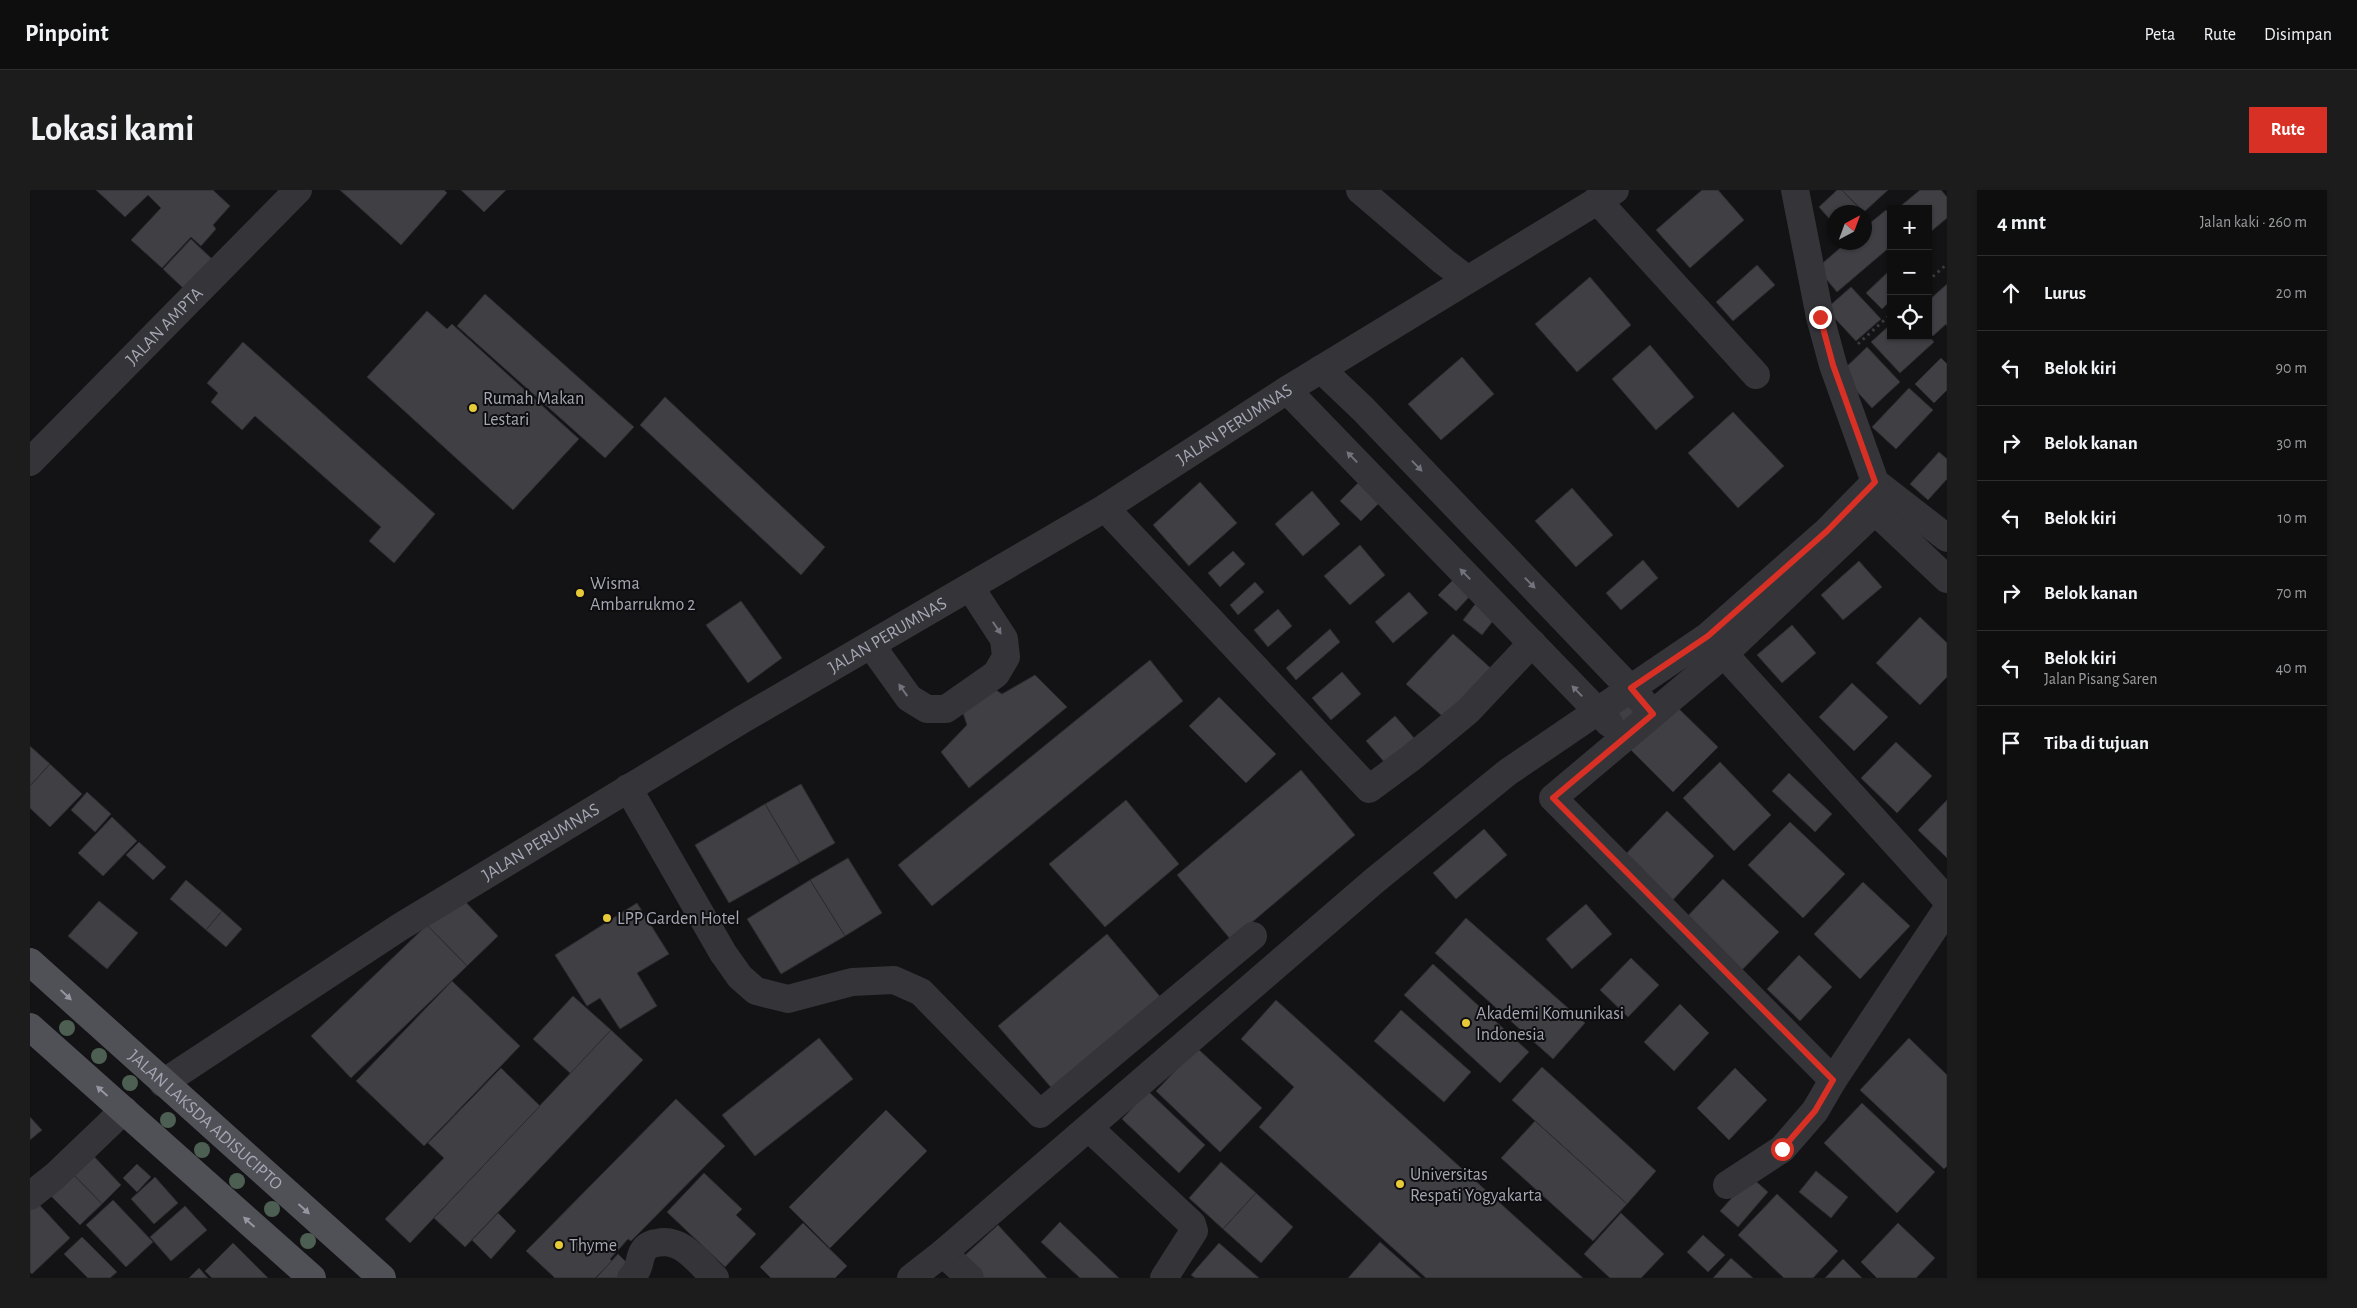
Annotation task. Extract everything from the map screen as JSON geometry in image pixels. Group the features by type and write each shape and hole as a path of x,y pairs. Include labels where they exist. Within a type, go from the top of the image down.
{"main road":[{"name":"JALAN LAKSDA ADISUCIPTO","path":"30,962 382,1278"},
{"path":"30,1027 312,1278"}],"street":[{"name":"JALAN AMPTA","path":"30,462 298,190"},
{"path":"1360,190 1467,278"},
{"path":"1795,190 1820,317 1833,365 1875,482 1947,538"},
{"path":"1606,195 1756,375"},
{"name":"JALAN PERUMNAS","path":"163,1083 400,927 628,788 1105,508 1287,390 1467,278 1606,195"},
{"path":"1321,369 1363,409 1631,688 1653,714"},
{"path":"1287,390 1624,738"},
{"path":"911,1278 943,1254 1374,881 1508,772 1708,636 1827,531 1875,482"},
{"path":"1105,508 1369,789 1411,758 1468,711 1532,643"},
{"path":"1833,1080 1553,798 1724,654 1875,511 1947,579"},
{"path":"871,645 909,698 926,709 946,710 996,674 1006,657 1004,639 970,587"},
{"path":"1724,654 1947,900"},
{"path":"628,788 724,953 740,977 756,991 788,999 852,982 894,980 921,992 1040,1114 1253,936"},
{"path":"1727,1185 1782,1149 1815,1111 1833,1080 1947,909"},
{"path":"30,1196 55,1176 124,1110"},
{"path":"1089,1128 1192,1224 1194,1231 1164,1278"},
{"path":"631,1278 638,1270 644,1250 653,1244 665,1241 675,1243 684,1248 715,1278"},
{"path":"943,1254 970,1278"}],"path":[{"path":"1932,277 1947,264"},
{"path":"1833,365 1887,318"}],"building":[{"path":"96,190 213,190 230,206 213,225 216,229 201,246 191,237 162,268 131,240 161,208 148,195 125,217"},
{"path":"340,190 444,190 447,193 401,245"},
{"path":"461,190 506,190 484,212"},
{"path":"1702,190 1718,190 1744,220 1690,268 1656,230"},
{"path":"1837,190 1842,190 1856,205 1827,205 1827,216 1819,207"},
{"path":"1842,190 1888,190 1872,205 1857,205"},
{"path":"1920,190 1941,190 1947,197 1947,218 1932,231 1932,205 1902,205"},
{"path":"1887,211 1887,249 1837,292 1817,268 1838,250 1872,250 1872,221"},
{"path":"191,239 212,259 184,289 163,269"},
{"path":"1757,265 1775,285 1733,321 1716,302"},
{"path":"1887,273 1887,304 1882,309 1866,293"},
{"path":"1590,277 1631,325 1577,372 1535,324"},
{"path":"1947,284 1947,326 1946,324 1933,336 1932,335 1932,297"},
{"path":"1851,287 1881,319 1856,341 1826,309"},
{"path":"485,294 634,427 605,458 457,326"},
{"name":"Rumah Makan Lestari","path":"427,311 447,329 452,324 579,439 513,510 367,377"},
{"path":"1887,328 1887,340 1932,340 1934,342 1900,373 1871,342"},
{"path":"243,342 435,514 394,563 369,541 381,527 255,416 242,430 211,402 218,393 207,383"},
{"path":"1650,345 1694,397 1656,430 1612,379"},
{"path":"1867,347 1900,382 1872,408 1840,373"},
{"path":"1462,357 1494,394 1441,440 1408,404"},
{"path":"1941,358 1947,364 1947,390 1934,403 1915,384"},
{"path":"1909,388 1933,410 1896,449 1872,427"},
{"path":"665,397 825,547 801,575 640,425"},
{"path":"1733,412 1784,466 1738,508 1688,453"},
{"path":"1939,452 1947,459 1947,479 1928,500 1910,484"},
{"path":"1200,482 1237,523 1189,566 1153,525"},
{"path":"1358,483 1379,503 1361,521 1340,501"},
{"path":"1572,488 1613,535 1576,567 1535,521"},
{"path":"1312,491 1340,524 1303,556 1275,524"},
{"path":"1360,545 1385,575 1350,605 1324,576"},
{"path":"1233,551 1245,564 1220,587 1208,573"},
{"path":"1643,560 1658,578 1621,610 1606,593"},
{"path":"1859,561 1882,587 1843,620 1821,595"},
{"path":"1455,578 1472,594 1456,611 1438,595"},
{"path":"1255,582 1264,592 1238,615 1230,605"},
{"path":"1409,592 1428,613 1393,643 1375,622"},
{"path":"1480,598 1499,613 1482,635 1463,620"},
{"path":"741,601 782,658 748,683 706,625"},
{"path":"1278,609 1292,626 1268,647 1254,630"},
{"path":"1920,617 1947,643 1947,677 1920,705 1876,663"},
{"path":"1792,625 1816,653 1782,683 1757,655"},
{"path":"1330,629 1340,642 1296,680 1286,668"},
{"path":"1453,634 1495,672 1449,722 1406,684"},
{"path":"1150,660 1183,701 932,906 898,865"},
{"path":"1342,672 1361,694 1331,720 1312,698"},
{"path":"1035,675 1067,707 969,788 941,752 967,725 961,707 990,686 1002,694"},
{"path":"1852,683 1888,717 1854,751 1819,717"},
{"path":"1631,696 1647,713 1629,729 1614,712"},
{"path":"1219,697 1276,754 1246,783 1189,726"},
{"path":"1675,705 1718,747 1673,792 1630,749"},
{"path":"1395,716 1415,739 1386,764 1366,741"},
{"path":"1896,742 1932,776 1897,813 1861,778"},
{"path":"30,746 50,764 30,786"},
{"path":"1720,762 1771,815 1734,851 1683,798"},
{"path":"50,764 82,794 50,827 30,808 30,786"},
{"path":"1301,770 1355,835 1231,940 1177,875"},
{"path":"1789,773 1832,814 1815,832 1772,791"},
{"path":"801,784 835,843 800,863 765,804"},
{"path":"87,792 111,814 95,832 71,810"},
{"path":"1126,800 1179,864 1105,927 1049,864"},
{"path":"1947,800 1947,858 1918,830"},
{"path":"765,804 800,863 729,903 695,845"},
{"path":"1667,811 1714,856 1670,903 1622,858"},
{"path":"112,817 137,841 103,876 78,853"},
{"path":"1790,822 1845,874 1803,918 1748,865"},
{"path":"1484,829 1507,855 1456,899 1433,873"},
{"path":"139,842 166,867 153,880 126,855"},
{"path":"848,858 882,913 845,936 810,880"},
{"path":"1723,879 1779,932 1736,976 1681,923"},
{"path":"186,880 222,911 206,930 170,899"},
{"path":"810,880 845,936 781,974 747,919"},
{"path":"1863,882 1910,926 1860,979 1814,934"},
{"path":"458,894 498,936 467,966 427,925"},
{"path":"99,901 138,933 107,969 68,936"},
{"path":"637,903 669,954 637,973 657,1006 620,1029 600,998 587,1006 555,955"},
{"path":"1586,904 1612,934 1572,969 1546,939"},
{"path":"222,911 242,929 226,947 206,930"},
{"path":"1466,918 1585,1023 1553,1059 1435,953"},
{"path":"427,925 467,966 351,1078 311,1036"},
{"path":"1107,934 1163,1000 1055,1092 998,1026"},
{"path":"1799,955 1832,987 1800,1021 1767,989"},
{"path":"1631,958 1659,985 1628,1017 1600,990"},
{"name":"Akademi Komunikasi Indonesia","path":"1433,964 1529,1052 1500,1083 1404,995"},
{"path":"452,981 520,1046 424,1146 356,1081"},
{"path":"573,996 611,1030 571,1074 533,1039"},
{"name":"Universitas Respati Yogyakarta","path":"1276,1000 1583,1278 1426,1278 1259,1127 1294,1087 1241,1039"},
{"path":"1680,1004 1709,1033 1674,1071 1644,1042"},
{"path":"1401,1010 1471,1072 1444,1102 1374,1041"},
{"path":"611,1030 643,1060 465,1247 434,1218"},
{"path":"819,1038 853,1079 755,1156 722,1115"},
{"path":"1909,1038 1947,1075 1947,1166 1944,1169 1860,1090"},
{"path":"1197,1048 1262,1108 1220,1152 1156,1091"},
{"path":"1542,1067 1656,1171 1627,1204 1512,1100"},
{"path":"501,1068 540,1106 410,1243 385,1219 444,1158 428,1143"},
{"path":"1735,1068 1767,1100 1729,1140 1697,1108"},
{"path":"1148,1091 1205,1145 1179,1173 1122,1119"},
{"path":"676,1099 725,1146 631,1241 628,1239 610,1259 612,1261 595,1278 555,1278 526,1251"},
{"path":"1862,1103 1935,1172 1897,1213 1824,1143"},
{"path":"886,1110 927,1151 830,1248 789,1207"},
{"path":"30,1117 42,1130 30,1140"},
{"path":"1535,1121 1627,1204 1593,1241 1501,1158"},
{"path":"87,1149 121,1185 102,1204 67,1168"},
{"path":"1221,1162 1256,1193 1223,1229 1189,1198"},
{"path":"137,1164 151,1177 137,1192 123,1178"},
{"path":"67,1168 102,1204 80,1225 45,1190"},
{"path":"1816,1171 1848,1197 1831,1218 1799,1192"},
{"path":"704,1173 742,1209 736,1215 756,1234 725,1267 667,1212"},
{"path":"155,1177 178,1203 154,1224 131,1199"},
{"path":"1751,1177 1768,1192 1738,1227 1720,1211"},
{"path":"1256,1193 1293,1227 1261,1263 1223,1229"},
{"path":"1777,1194 1838,1251 1813,1278 1784,1278 1738,1235"},
{"path":"34,1199 70,1238 32,1274 30,1272 30,1202"},
{"path":"113,1200 153,1242 126,1267 86,1225"},
{"path":"185,1206 207,1230 171,1261 150,1237"},
{"path":"498,1213 516,1231 491,1259 472,1240"},
{"path":"1621,1213 1664,1254 1641,1278 1610,1278 1584,1254"},
{"path":"1060,1222 1119,1278 1080,1278 1041,1242"},
{"path":"803,1223 847,1266 835,1278 771,1278 760,1267"},
{"path":"1898,1223 1935,1258 1916,1278 1877,1278 1861,1262"},
{"path":"998,1225 1047,1278 982,1278 963,1257"},
{"path":"1703,1235 1725,1255 1708,1272 1687,1252"},
{"path":"82,1237 117,1272 110,1278 88,1278 64,1254"},
{"path":"1380,1242 1421,1278 1348,1278"},
{"path":"233,1243 268,1278 212,1278 205,1271"},
{"path":"1219,1243 1259,1278 1195,1278 1191,1275"},
{"path":"618,1254 632,1268 622,1278 596,1278"},
{"path":"1731,1258 1753,1278 1713,1278"},
{"path":"1843,1259 1862,1278 1825,1278"},
{"path":"199,1268 208,1278 189,1278"}],"place":[{"name":"Rumah Makan Lestari","path":"473,408"},
{"name":"Wisma Ambarrukmo 2","path":"580,593"},
{"name":"LPP Garden Hotel","path":"607,918"},
{"name":"Akademi Komunikasi Indonesia","path":"1466,1023"},
{"name":"Universitas Respati Yogyakarta","path":"1400,1184"},
{"name":"Thyme","path":"559,1245"}],"route":[{"path":"1782,1149 1815,1111 1833,1080 1553,798 1653,714 1631,688 1708,636 1827,531 1875,482 1833,365 1820,317"}]}
